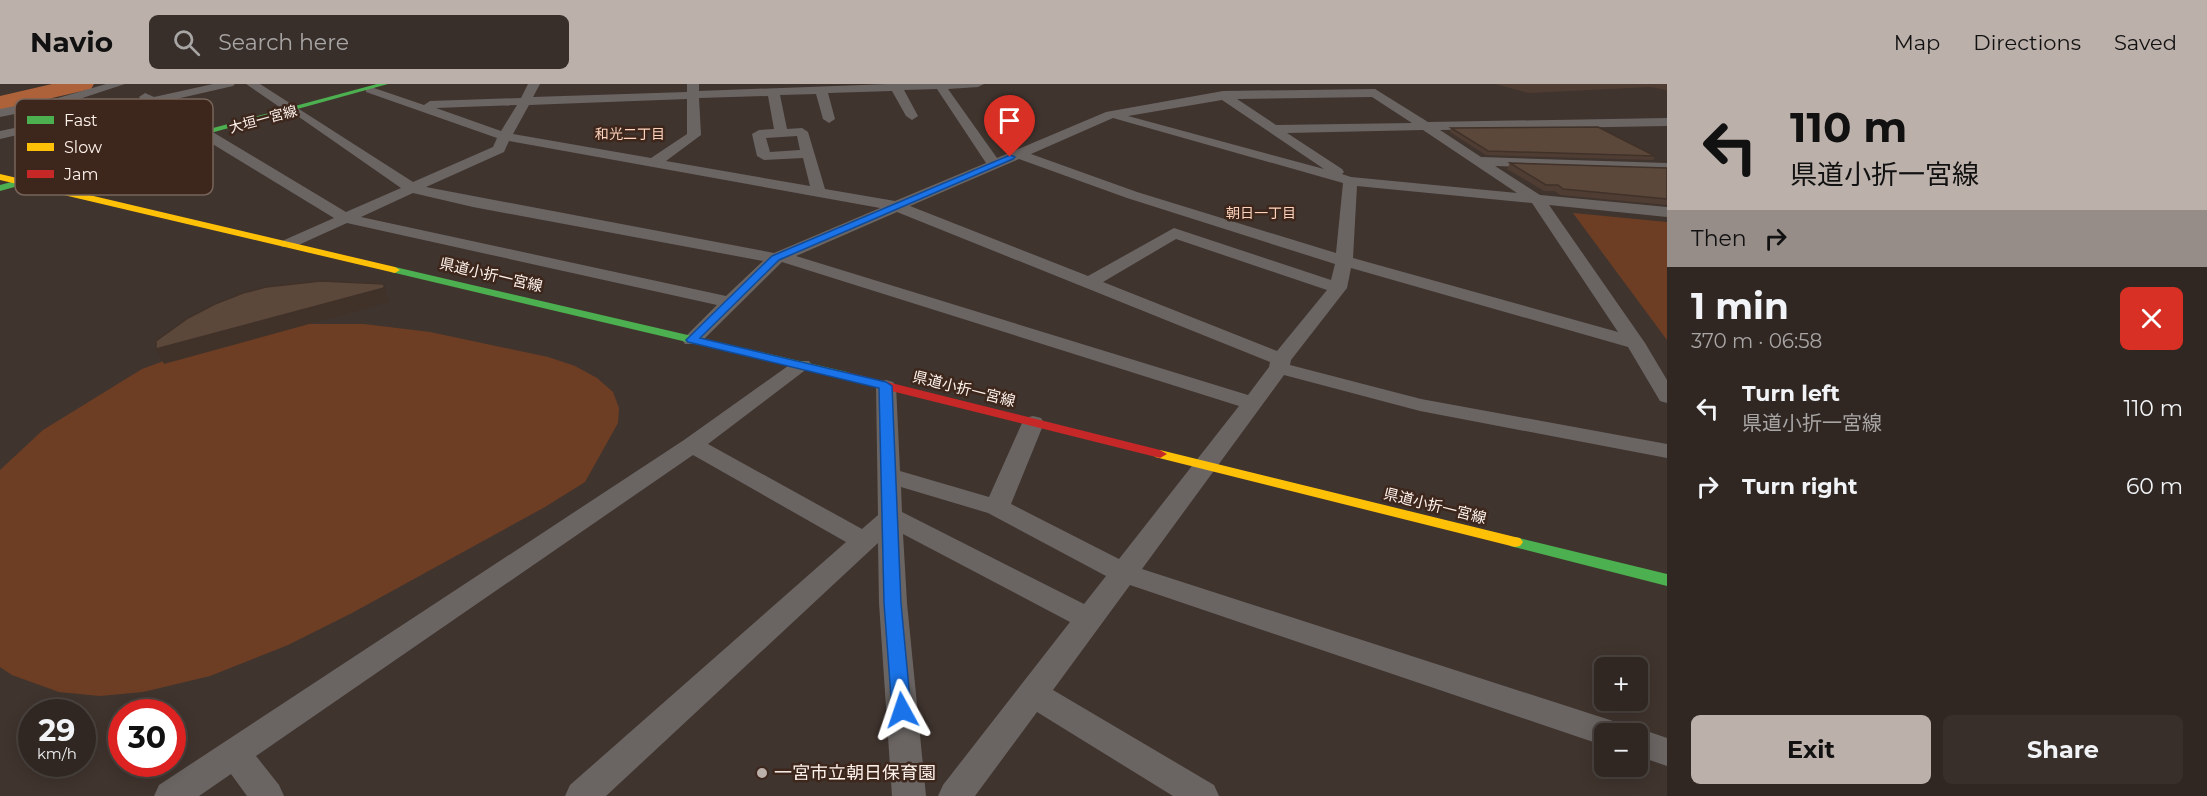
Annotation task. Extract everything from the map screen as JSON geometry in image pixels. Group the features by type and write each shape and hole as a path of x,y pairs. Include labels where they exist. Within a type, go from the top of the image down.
{"main road":[{"name":"大垣一宮線","path":"213,129 385,84"},
{"name":"県道小折一宮線","path":"74,195 802,365 1667,580"}],"street":[{"path":"162,99 229,84"},
{"path":"252,84 411,188 473,202 778,257 1252,403"},
{"path":"288,244 499,149 504,136 526,103 534,84"},
{"path":"417,105 526,103 693,90 821,90 978,84"},
{"path":"1208,84 1350,181"},
{"path":"1343,84 1359,93"},
{"path":"939,85 994,164"},
{"path":"69,99 126,87 149,99"},
{"path":"369,87 504,136 896,206 1091,282 1280,364 1419,405 1667,451"},
{"path":"896,87 912,116"},
{"path":"655,162 694,135 693,90"},
{"path":"774,90 781,130"},
{"path":"821,90 830,119"},
{"path":"692,340 728,302 778,257 1111,115 1224,96 1375,93 1539,201 1635,343 1667,397"},
{"path":"0,113 15,110"},
{"path":"1111,115 1350,181 1667,212"},
{"path":"1274,129 1667,122"},
{"path":"0,135 15,132"},
{"path":"213,138 345,218 728,302"},
{"path":"808,154 819,192"},
{"path":"1018,154 1132,195 1344,261 1635,343"},
{"path":"1480,161 1667,166"},
{"path":"955,796 1338,288 1344,261 1350,181"},
{"path":"1091,282 1174,233 1338,288"},
{"path":"171,796 692,445 802,365"},
{"path":"886,386 893,603 909,796"},
{"path":"997,507 1033,423"},
{"path":"692,445 864,541"},
{"path":"890,476 997,507 1123,573 1594,729"},
{"path":"582,796 891,517"},
{"path":"891,517 1088,619"},
{"path":"1032,693 1202,796"},
{"path":"1648,745 1667,752"},
{"path":"234,753 267,796"}],"shaded area":[{"path":"1573,213 1667,222 1667,340"},
{"path":"299,324 364,324 430,332 548,357 575,366 597,378 613,392 619,408 618,423 585,482 545,507 352,613 288,645 210,676 143,692 100,696 59,692 12,675 0,667 0,470 43,430 142,369 183,354"}],"building":[{"path":"1598,127 1655,156 1488,151 1451,128"},
{"path":"1510,163 1667,168 1667,199 1563,189 1558,185 1546,185"},
{"path":"321,281 384,284 384,288 156,349 156,341 188,318 215,304 266,287"}],"waterway":[{"path":"17,99 83,84"},
{"path":"0,103 15,100"}],"traffic: fast":[{"path":"213,130 385,84"},
{"path":"0,188 15,184"},
{"path":"395,270 847,376"},
{"path":"1515,542 1667,580"}],"traffic: slow":[{"path":"0,177 15,181"},
{"path":"76,195 395,270"},
{"path":"1160,454 1515,542"}],"traffic: jam":[{"path":"847,376 1160,454"}],"place":[{"name":"一宮市立朝日保育園","path":"762,773"}],"district":[{"name":"和光二丁目","path":"630,134"},
{"name":"朝日一丁目","path":"1261,213"}],"route":[{"path":"902,710 893,603 886,386 692,340 728,302 776,258 806,243 1010,157"}]}
